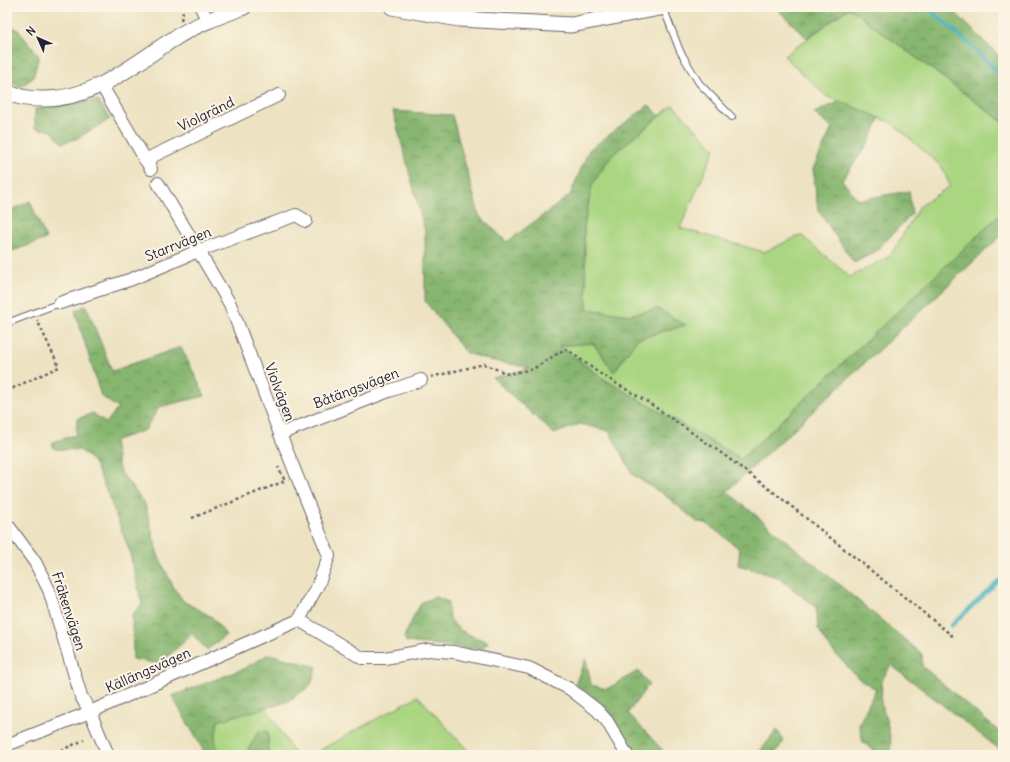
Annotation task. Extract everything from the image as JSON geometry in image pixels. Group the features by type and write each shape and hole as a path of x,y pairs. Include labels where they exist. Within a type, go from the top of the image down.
{"street":[{"path":"7,92 25,99 54,99 87,92 102,86 176,38 204,14 244,7"},
{"path":"392,7 443,11 459,19 572,25 664,7"},
{"name":"Violgränd","path":"102,86 148,164 279,95"},
{"name":"Violvägen","path":"158,183 230,304 329,556 318,585 299,620"},
{"name":"Starrvägen","path":"60,303 132,278 198,251 296,215 306,221"},
{"name":"Båtängsvägen","path":"280,434 421,380"},
{"name":"Fräkenvägen","path":"7,524 36,562 49,590 81,696 90,712 108,755"},
{"path":"299,620 362,658 385,658 428,650 475,655 528,668 570,689 597,710 607,722 627,755"},
{"name":"Källängsvägen","path":"7,745 90,712 299,620"}],"lane":[{"path":"664,7 680,51 699,83 732,117"},
{"path":"7,323 60,303"}],"path":[{"path":"7,391 59,367 33,313"},
{"path":"421,380 484,364 508,374 533,369 565,349 568,350 599,373 649,403 720,452 776,494 955,638"},
{"path":"192,518 285,481 278,467"},
{"path":"50,755 84,740"}],"green space":[{"path":"775,7 950,7 1003,60 1003,122 849,8 807,38"},
{"path":"849,8 1003,122 1003,212 741,459 607,381 558,345 593,343 614,372 637,339 685,325 658,309 629,315 587,309 584,227 592,185 611,156 673,105 715,149 680,228 764,252 801,235 850,277 890,256 920,206 950,186 942,167 892,123 826,96 784,56"},
{"path":"7,23 18,30 39,56 33,78 20,87 7,79"},
{"path":"98,100 110,119 76,139 62,143 52,131 35,128 35,109"},
{"path":"840,101 880,118 868,144 842,180 858,200 909,191 912,214 875,252 854,263 818,210 813,169 832,128 814,113"},
{"path":"649,105 660,116 611,156 592,185 584,227 587,309 629,315 658,309 686,325 637,339 614,372 593,343 559,346 607,381 741,459 1003,212 1003,234 719,499 728,492 922,654 922,666 1003,735 1003,752 891,665 882,680 881,703 887,721 891,743 889,755 880,755 863,742 859,724 876,689 859,679 830,648 818,629 816,607 777,577 738,565 740,549 706,523 697,522 666,496 633,475 609,431 580,424 554,434 493,378 530,368 490,360 466,353 425,301 425,231 393,111 452,115 479,215 507,242 570,195 589,150"},
{"path":"30,201 46,239 7,253 7,212"},
{"path":"86,305 112,371 181,347 205,396 159,407 145,430 114,441 119,470 145,504 158,555 173,586 183,601 212,617 226,635 207,650 192,634 160,664 133,659 132,615 142,604 129,550 94,462 80,450 54,449 52,442 76,435 77,419 93,413 106,423 118,408 101,396 75,311"},
{"path":"436,597 448,602 450,619 459,629 488,642 482,649 406,642 404,637 422,602"},
{"path":"269,654 317,667 310,686 287,702 218,721 215,740 220,755 206,755 172,696 243,669"},
{"path":"586,658 591,685 607,689 638,671 649,684 628,713 667,755 636,755 608,710 575,684"},
{"path":"418,696 472,755 311,755"},
{"path":"266,707 295,755 268,755 268,733 259,731 245,755 220,755 215,740 218,721"},
{"path":"777,730 784,741 773,755 757,755"},
{"path":"259,731 268,732 268,755 245,755"}],"waterway":[{"path":"927,7 1003,77"},
{"path":"951,626 1003,577"}]}
